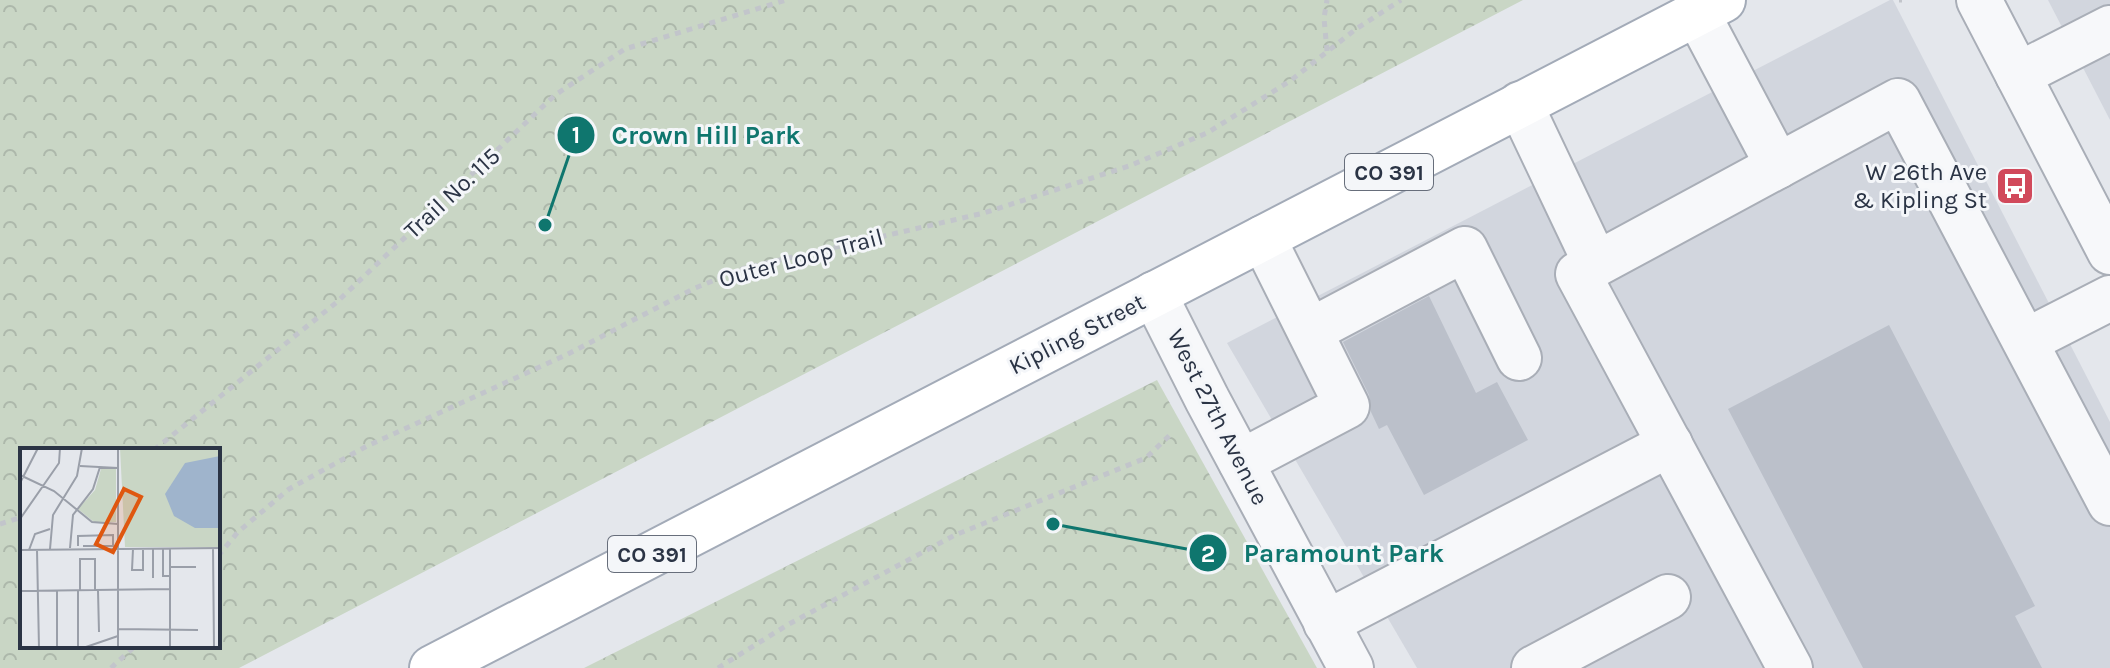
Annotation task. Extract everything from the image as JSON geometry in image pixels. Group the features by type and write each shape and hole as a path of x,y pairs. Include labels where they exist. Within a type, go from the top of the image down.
{"main road":[{"name":"Kipling Street","path":"432,668 1710,6"}],"street":[{"path":"1979,0 2109,246"},
{"path":"1710,6 1778,166"},
{"path":"2018,75 2110,28"},
{"path":"1790,668 1578,274 1898,101 2110,503"},
{"path":"1520,104 1596,264"},
{"path":"1241,462 1347,406 1263,238"},
{"path":"1310,331 1465,249 1519,358"},
{"name":"West 27th Avenue","path":"1154,294 1351,668"},
{"path":"2026,341 2110,298"},
{"path":"1326,623 1670,444"},
{"path":"1534,668 1668,597"}],"path":[{"name":"Trail No. 115","path":"156,448 337,302 555,95 625,49 786,0"},
{"path":"1327,0 1324,18 1327,52"},
{"name":"Outer Loop Trail","path":"220,554 238,532 289,489 367,446 566,355 695,288 745,268 984,213 1129,166 1207,133 1290,81 1356,29 1401,0"},
{"path":"718,668 789,624 955,535 1146,458 1175,430"},
{"path":"0,524 20,518"},
{"path":"111,668 133,648"}],"shaded area":[{"path":"1893,0 2110,422 2110,668 1417,668 1227,343"},
{"path":"2048,0 2110,0 2110,120"}],"green space":[{"path":"0,0 1523,0 239,668 0,668"},
{"path":"1157,380 1317,668 584,668"}],"building":[{"path":"1429,296 1476,393 1497,382 1528,440 1424,495 1387,425 1379,429 1371,412 1369,395 1343,342"},
{"path":"1889,325 2035,606 2015,616 2042,668 1863,668 1728,409"}],"place":[{"name":"W 26th Ave & Kipling St","path":"2015,186"},
{"name":"Crown Hill Park","path":"545,225"},
{"name":"Paramount Park","path":"1053,524"}]}
